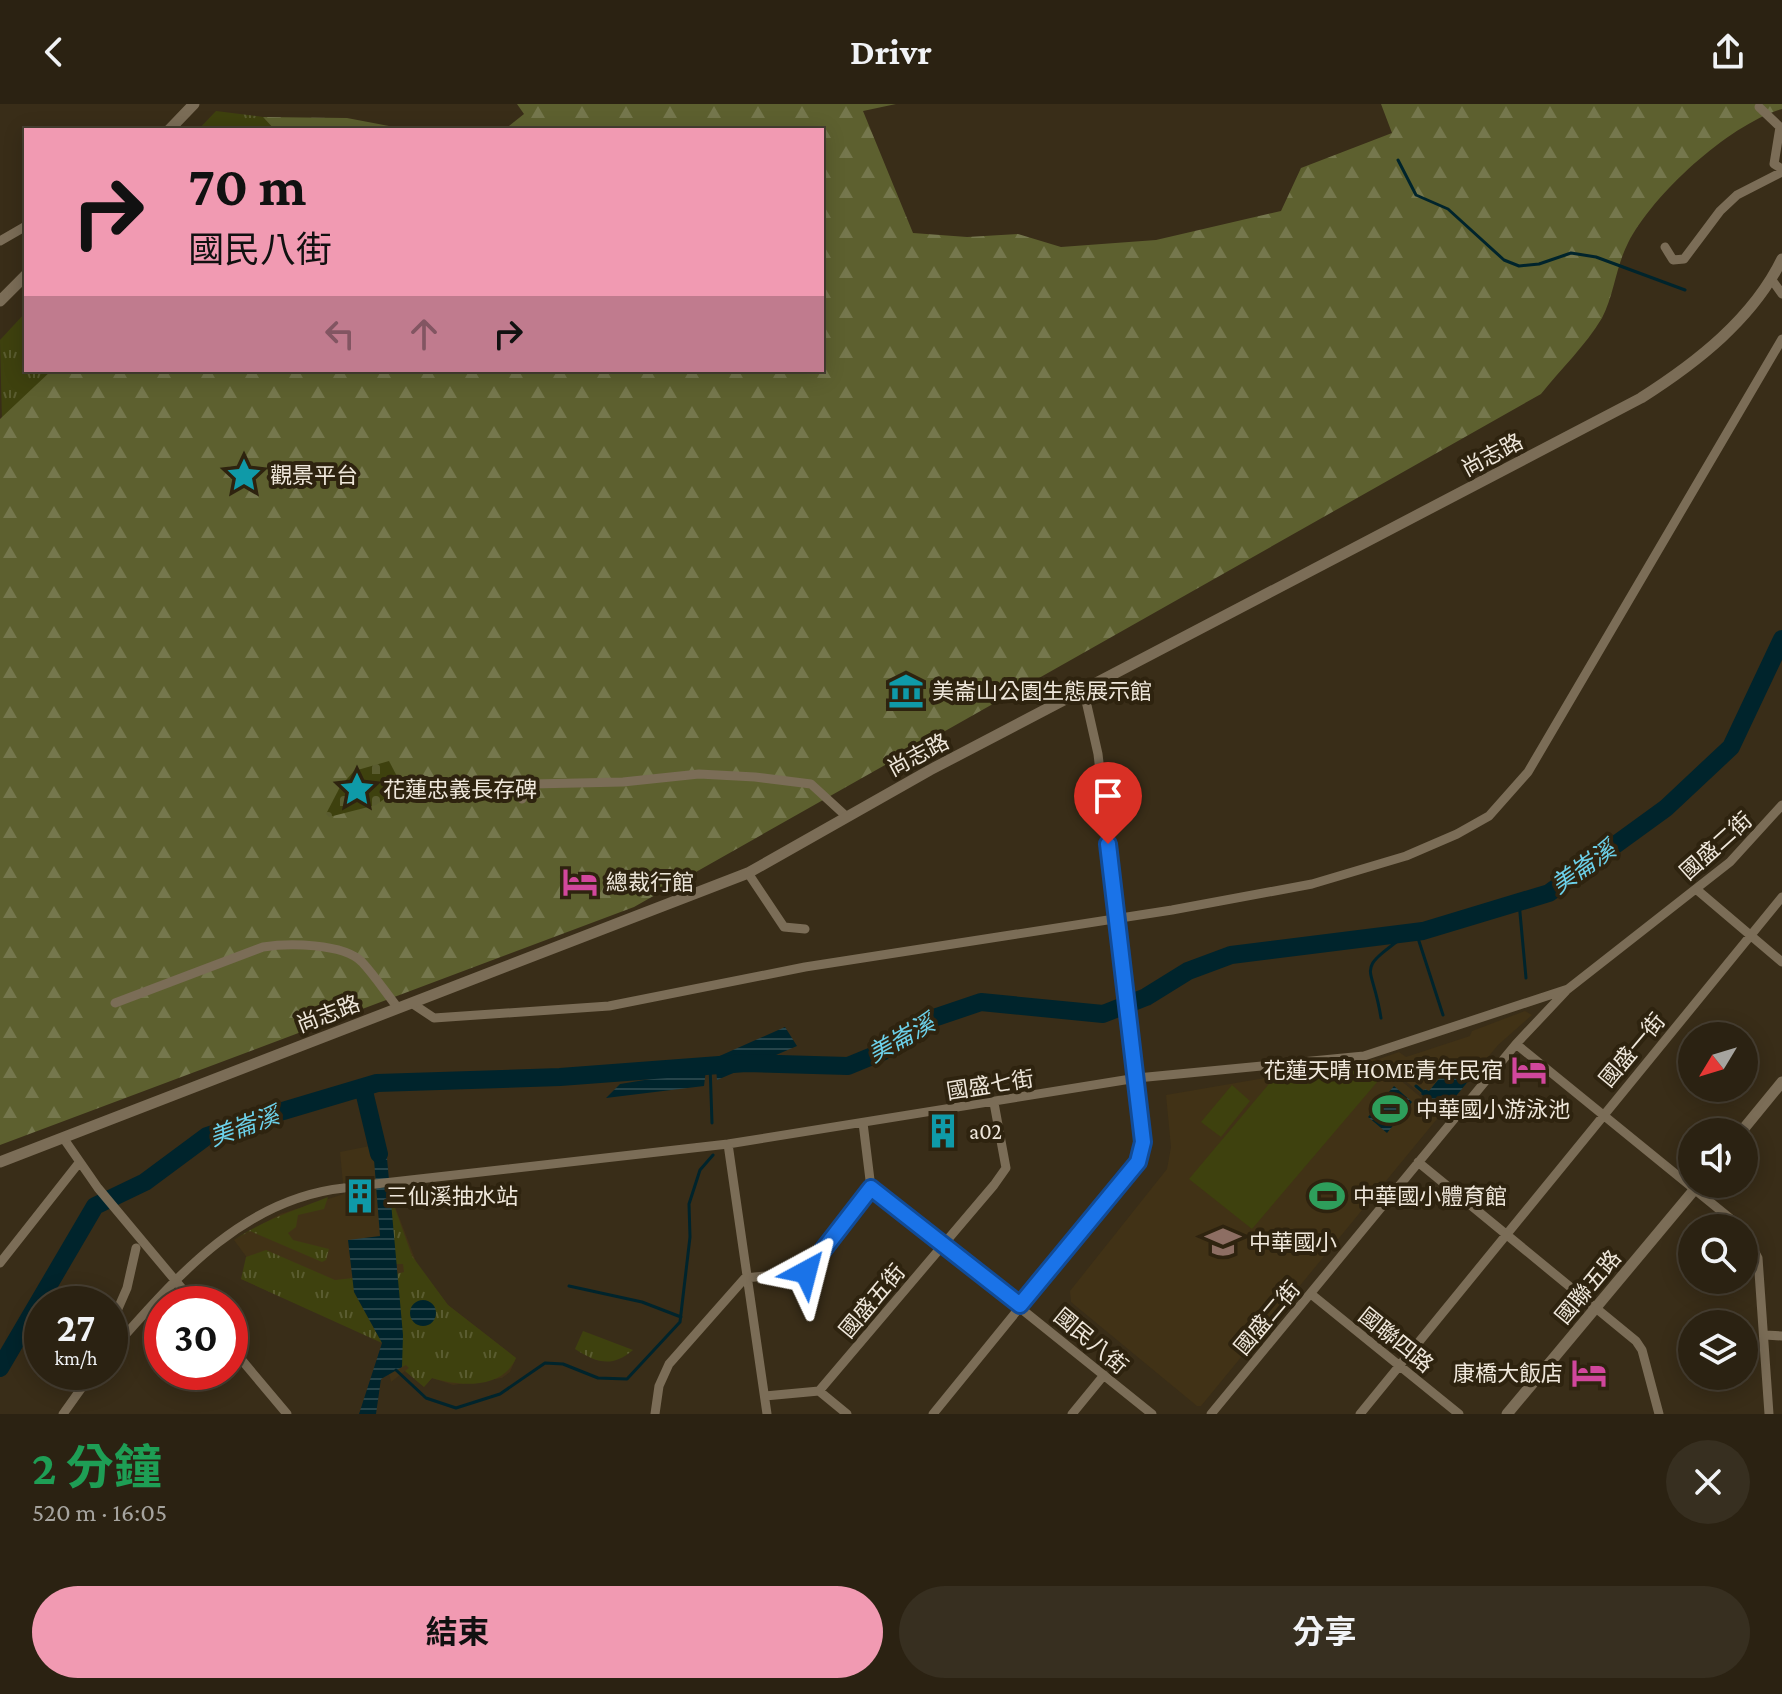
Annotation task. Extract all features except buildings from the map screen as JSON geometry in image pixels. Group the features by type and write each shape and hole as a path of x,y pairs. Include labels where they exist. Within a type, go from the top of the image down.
{"street":[{"path":"171,128 194,104"},
{"path":"1665,247 1673,260 1684,259 1720,211 1737,195 1782,170 1774,164 1780,127 1759,107"},
{"path":"0,241 24,227"},
{"name":"尚志路","path":"0,1162 748,873 847,817 1641,398 1681,371 1735,324 1772,280 1782,259"},
{"path":"0,301 24,277"},
{"path":"1772,280 1782,294"},
{"path":"413,1004 434,1018 609,1006 805,967 1172,910 1312,884 1434,845 1489,816 1528,772 1782,339"},
{"path":"933,1414 1138,1162 1143,1142 1098,754 1084,692"},
{"path":"522,799 523,790 532,784 557,781 623,782 699,774 741,776 811,784 847,817"},
{"name":"國盛二街","path":"1595,969 1750,843 1782,805"},
{"path":"748,873 784,927 805,929"},
{"path":"1696,889 1782,962"},
{"name":"國盛一街","path":"1360,1414 1782,897"},
{"path":"115,1003 263,947 281,944 315,946 353,956 398,1008"},
{"name":"國盛七街","path":"375,1184 728,1144 1137,1078 1364,1056 1568,989 1595,969"},
{"name":"國盛二街","path":"1211,1414 1516,1044 1568,989"},
{"path":"1516,1044 1678,1173"},
{"path":"1752,1118 1782,1082"},
{"name":"國盛五街","path":"819,1391 1006,1168 994,1103"},
{"path":"655,1414 659,1386 669,1364 745,1278 806,1272 871,1188 863,1123"},
{"path":"64,1139 78,1164 180,1286"},
{"path":"728,1144 767,1414"},
{"path":"1418,1162 1597,1307 1642,1350 1659,1414"},
{"path":"0,1263 78,1164"},
{"path":"128,1331 175,1280 236,1226 284,1205 344,1188"},
{"name":"國民八街","path":"871,1188 1152,1414"},
{"name":"國聯五路","path":"1507,1414 1687,1198"},
{"path":"1708,1198 1726,1214"},
{"path":"127,1286 136,1248"},
{"path":"1758,1258 1769,1414"},
{"name":"國聯四路","path":"1311,1294 1459,1414"},
{"path":"1765,1335 1782,1336"},
{"path":"248,1367 287,1414"},
{"path":"1072,1414 1104,1375"},
{"path":"63,1414 80,1390"},
{"path":"765,1396 819,1391 847,1414"}],"shaded area":[{"path":"1525,1011 1532,1015 1498,1045 1443,1112 1379,1059 1399,1052 1406,1057 1470,1036 1472,1031"},
{"name":"中華國小","path":"1375,1059 1441,1114 1201,1406 1197,1406 1071,1302 1070,1291 1167,1169 1171,1147 1166,1095"},
{"name":"三仙溪抽水站","path":"370,1146 386,1147 388,1188 417,1264 448,1305 516,1358 510,1372 502,1378 453,1385 432,1378 424,1387 405,1371 391,1382 382,1342 241,1279 248,1259 234,1240 280,1214 344,1194 340,1152"}],"green space":[{"path":"517,104 896,104 863,111 913,233 967,237 1018,234 1061,247 1156,240 1281,211 1301,168 1392,133 1381,104 1782,104 1782,109 1761,117 1717,145 1656,203 1628,243 1596,328 1541,394 634,907 0,1145 0,419 50,372 824,372 824,128 506,128 524,114"},
{"path":"216,111 263,117 273,128 200,128"},
{"path":"263,117 347,118 400,128 273,128"},
{"path":"24,314 24,372 50,372 2,421 0,340"},
{"path":"389,761 402,786 376,805 329,817 326,814 340,787 354,771"},
{"path":"1360,1063 1378,1081 1252,1229 1189,1179 1278,1073"},
{"path":"1232,1085 1250,1101 1221,1137 1201,1122"},
{"path":"388,1189 412,1256 448,1305 516,1358 501,1375 467,1384 432,1378 424,1387 405,1371 409,1368 406,1365 402,1367 396,1274 404,1272 403,1264 395,1264"},
{"path":"328,1197 324,1209 298,1215 296,1227 288,1233 293,1240 329,1249 326,1260 322,1262 250,1231 234,1240 245,1233 268,1221"},
{"path":"266,1250 335,1280 353,1278 354,1292 382,1343 241,1279 246,1257"},
{"path":"583,1331 633,1350 611,1361 590,1358 575,1349"}],"water":[{"path":"785,1027 797,1046 717,1080 715,1058"},
{"path":"1476,1059 1479,1068 1443,1112 1421,1094 1425,1089 1429,1091 1442,1075 1441,1070"},
{"path":"706,1070 704,1086 606,1098 620,1084"},
{"name":"中華國小游泳池","path":"1394,1086 1412,1102 1387,1133 1368,1117"},
{"path":"373,1147 386,1147 403,1335 402,1367 381,1379 376,1414 359,1414 382,1343 354,1292 348,1240 380,1236"},
{"path":"423,1300 432,1304 436,1313 432,1322 423,1326 414,1322 410,1313 414,1304"}],"waterway":[{"path":"1398,160 1416,195 1448,209 1504,260 1519,266 1539,264 1571,253 1596,257 1685,290"},
{"name":"美崙溪","path":"0,1368 95,1206 145,1182 207,1136 283,1111 377,1083 560,1077 746,1063 848,1066 882,1052 916,1024 981,1002 1103,1014 1146,997 1188,971 1231,955 1423,931 1549,893 1666,808 1731,747 1782,639"},
{"path":"1519,902 1526,978"},
{"path":"1416,932 1443,1015"},
{"path":"1381,1018 1370,969 1379,956 1408,933"},
{"path":"710,1065 712,1123"},
{"path":"1416,1086 1423,1092"},
{"path":"363,1087 379,1154"},
{"path":"396,1370 426,1398 456,1408 500,1394 545,1363 563,1364 598,1378 627,1379 680,1322 690,1237 689,1204 700,1170 713,1155"},
{"path":"569,1286 642,1302 681,1317"}],"tunnel":[{"path":"344,1188 375,1184"}],"place":[{"name":"觀景平台","path":"244,475"},
{"name":"美崙山公園生態展示館","path":"906,691"},
{"name":"花蓮忠義長存碑","path":"357,789"},
{"name":"總裁行館","path":"580,882"},
{"name":"花蓮天晴 HOME青年民宿","path":"1529,1070"},
{"name":"中華國小游泳池","path":"1390,1109"},
{"name":"a02","path":"943,1131"},
{"name":"三仙溪抽水站","path":"360,1196"},
{"name":"中華國小體育館","path":"1327,1196"},
{"name":"中華國小","path":"1223,1242"},
{"name":"康橋大飯店","path":"1589,1373"}],"route":[{"path":"806,1272 871,1188 1020,1305 1138,1162 1143,1142 1108,844"}]}
